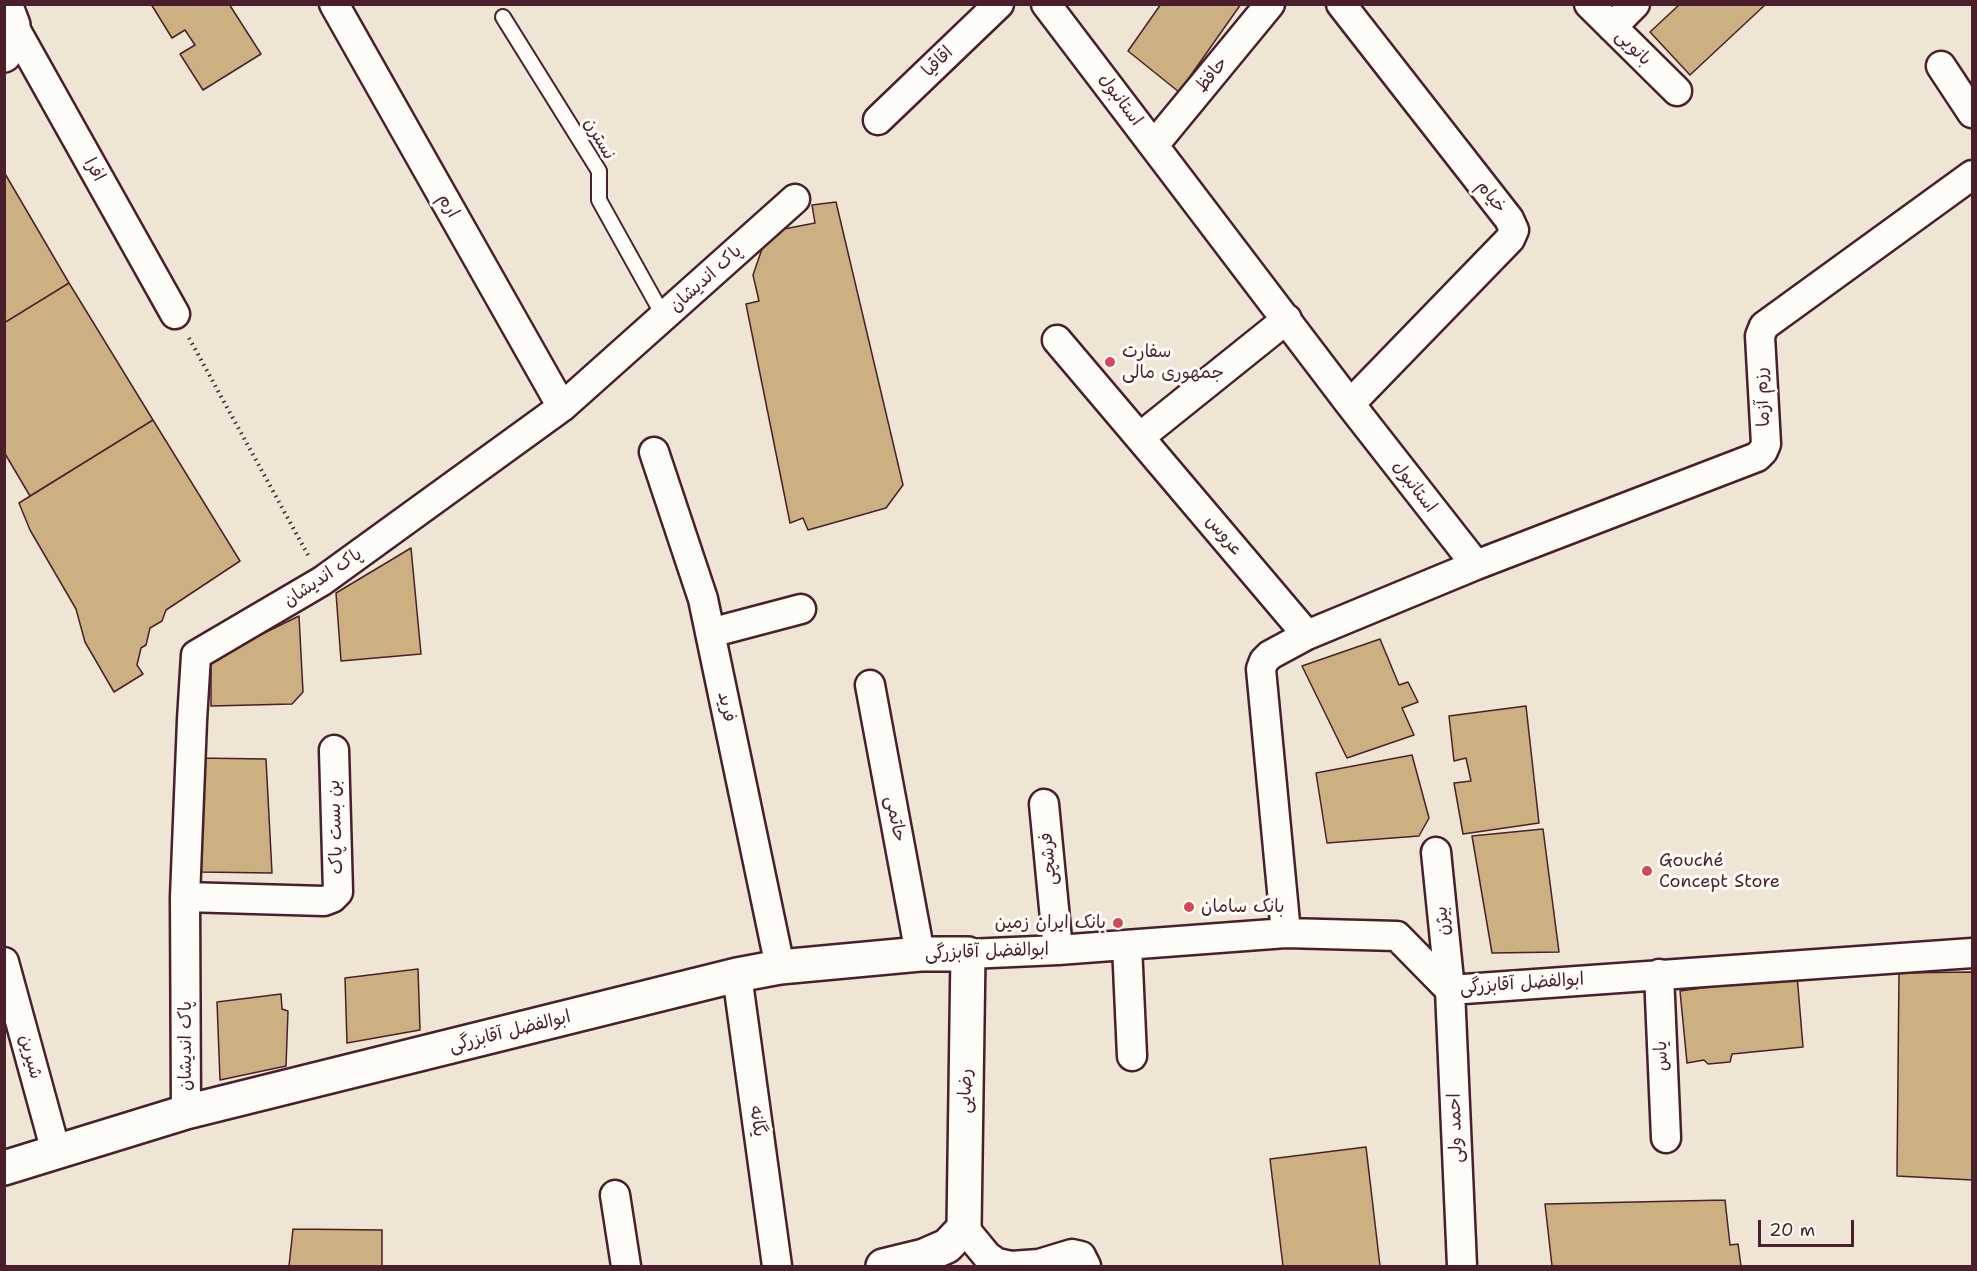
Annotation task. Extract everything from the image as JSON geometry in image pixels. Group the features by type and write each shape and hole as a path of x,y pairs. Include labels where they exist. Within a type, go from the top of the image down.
{"street":[{"name":"ارم","path":"334,4 562,407"},
{"name":"اقاقیا","path":"878,120 999,4"},
{"name":"استانبول","path":"1046,4 1350,404 1476,565"},
{"name":"حافظ","path":"1154,145 1270,4"},
{"name":"خیام","path":"1341,4 1509,219 1514,230 1510,238 1350,404"},
{"name":"بانویی","path":"1589,4 1677,91"},
{"path":"1612,27 1635,4"},
{"name":"افرا","path":"7,28 175,314"},
{"path":"1941,66 1972,113"},
{"name":"رزم آزما","path":"1476,565 1757,457 1766,444 1760,336 1764,326 1972,175"},
{"name":"پاک اندیشان","path":"186,1112 185,897 196,655 322,581 562,407 795,198"},
{"path":"1140,437 1287,319"},
{"name":"عروس","path":"1057,340 1307,635"},
{"name":"فرید","path":"654,452 703,599 780,967"},
{"path":"1286,933 1261,669 1264,661 1270,655 1307,635 1476,565"},
{"path":"711,633 801,609"},
{"name":"حاتمی","path":"870,685 920,954"},
{"name":"بن بست پاک","path":"185,897 324,901 332,897 338,891 334,750"},
{"name":"فرشچی","path":"1044,804 1058,950"},
{"name":"بیژن","path":"1436,852 1450,990"},
{"name":"ابوالفضل آقابزرگی","path":"4,1168 186,1112 737,975 780,967 920,954 1058,950 1286,933 1397,936 1450,990 1972,953"},
{"path":"1127,945 1132,1056"},
{"name":"رضایی","path":"964,1228 969,954"},
{"name":"شیرین","path":"4,962 56,1152"},
{"name":"یاس","path":"1659,974 1666,1138"},
{"name":"یگانه","path":"737,975 777,1266"},
{"name":"احمد ولی","path":"1450,990 1462,1266"},
{"path":"615,1195 626,1266"},
{"path":"883,1266 925,1262 947,1246 964,1228 987,1256 997,1263 1011,1266 1040,1264 1072,1254 1082,1256 1086,1266"}],"lane":[{"name":"نسترن","path":"503,16 599,171 599,200 664,317"}],"path":[{"path":"175,314 322,581"}],"building":[{"path":"151,4 229,4 261,54 203,90 180,54 195,45 185,30 172,38"},
{"path":"1161,4 1241,4 1179,92 1128,51"},
{"path":"1680,4 1766,4 1690,75 1650,32"},
{"path":"4,172 69,283 4,323"},
{"path":"836,202 903,485 886,508 808,530 803,518 790,523 746,304 759,301 753,275 763,246 784,229 815,223 812,205"},
{"path":"69,283 153,420 30,496 4,452 4,323"},
{"path":"153,420 240,561 166,610 162,621 150,628 146,645 141,648 137,665 143,674 114,692 85,642 76,609 30,530 19,503"},
{"path":"411,548 421,654 341,661 336,593"},
{"path":"299,616 303,692 292,704 211,706 211,659"},
{"path":"1380,639 1399,685 1408,682 1418,702 1402,708 1414,735 1347,758 1302,666"},
{"path":"1526,706 1539,823 1463,834 1454,783 1471,781 1466,758 1454,761 1449,716"},
{"path":"1412,755 1429,818 1419,836 1327,843 1316,773"},
{"path":"198,758 266,759 272,873 200,872"},
{"path":"1543,829 1559,952 1492,953 1472,836"},
{"path":"418,969 420,1030 347,1043 345,978"},
{"path":"1972,972 1972,1180 1897,1176 1899,973"},
{"path":"1797,975 1803,1047 1732,1054 1730,1062 1708,1064 1704,1060 1687,1063 1680,991"},
{"path":"281,994 282,1009 288,1011 286,1066 220,1080 217,1002"},
{"path":"1366,1147 1380,1266 1283,1266 1270,1159"},
{"path":"1725,1200 1730,1245 1738,1244 1741,1266 1552,1266 1545,1204"},
{"path":"293,1229 382,1230 382,1266 289,1266"}],"place":[{"name":"سفارت جمهوری مالی","path":"1110,362"},
{"name":"Gouché Concept Store","path":"1647,871"},
{"name":"بانک سامان","path":"1189,907"},
{"name":"بانک ایران زمین","path":"1118,923"}]}
